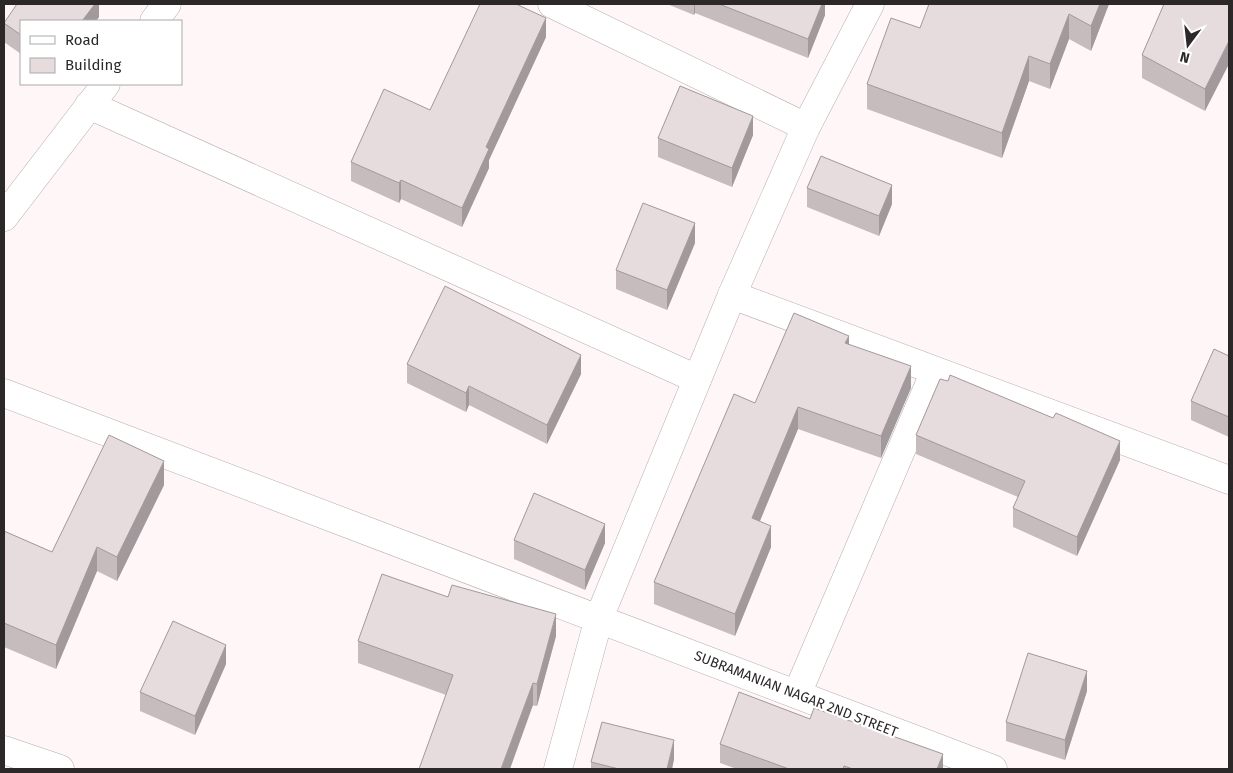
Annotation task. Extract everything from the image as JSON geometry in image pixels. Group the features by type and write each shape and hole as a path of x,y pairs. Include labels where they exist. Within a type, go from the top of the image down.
{"street":[{"path":"155,20 167,4"},
{"path":"552,4 806,127"},
{"path":"558,769 599,618 732,295 806,127 870,4"},
{"path":"4,217 105,85"},
{"path":"89,105 697,379"},
{"path":"732,295 1229,480"},
{"path":"797,694 935,370"},
{"name":"SUBRAMANIAN NAGAR 2ND STREET","path":"4,393 993,769"},
{"path":"7,757 60,769"}],"building":[{"path":"17,4 95,4 83,20 20,20 20,34 4,23"},
{"path":"480,4 516,4 546,18 486,147 489,149 462,208 401,180 399,183 351,162 384,89 430,110"},
{"path":"719,4 822,4 808,39"},
{"path":"929,4 1100,4 1091,26 1069,14 1050,64 1029,56 1002,133 867,84 891,18 920,28"},
{"path":"1164,4 1229,4 1229,41 1205,89 1142,55"},
{"path":"680,86 753,116 732,168 658,138"},
{"path":"821,156 892,185 879,216 807,188"},
{"path":"643,203 695,223 667,290 616,270"},
{"path":"445,286 581,355 547,425 469,386 466,393 407,364"},
{"path":"794,313 849,336 845,343 911,366 881,436 798,407 752,518 771,526 735,614 654,582 734,394 755,403"},
{"path":"1214,349 1229,356 1229,417 1191,401"},
{"path":"950,375 1053,418 1056,413 1120,441 1077,537 1013,508 1025,481 916,435 940,379 948,381"},
{"path":"109,435 164,461 117,557 97,547 56,645 4,623 4,531 52,552"},
{"path":"534,493 605,524 585,570 514,540"},
{"path":"382,574 448,597 452,585 556,614 537,684 533,683 501,769 419,769 453,675 358,641"},
{"path":"173,621 226,645 195,716 140,692"},
{"path":"1028,653 1087,671 1065,740 1006,722"},
{"path":"739,692 810,719 814,708 943,754 937,769 853,769 844,766 843,769 789,769 720,744"},
{"path":"602,722 674,740 667,769 619,769 591,762"}]}
